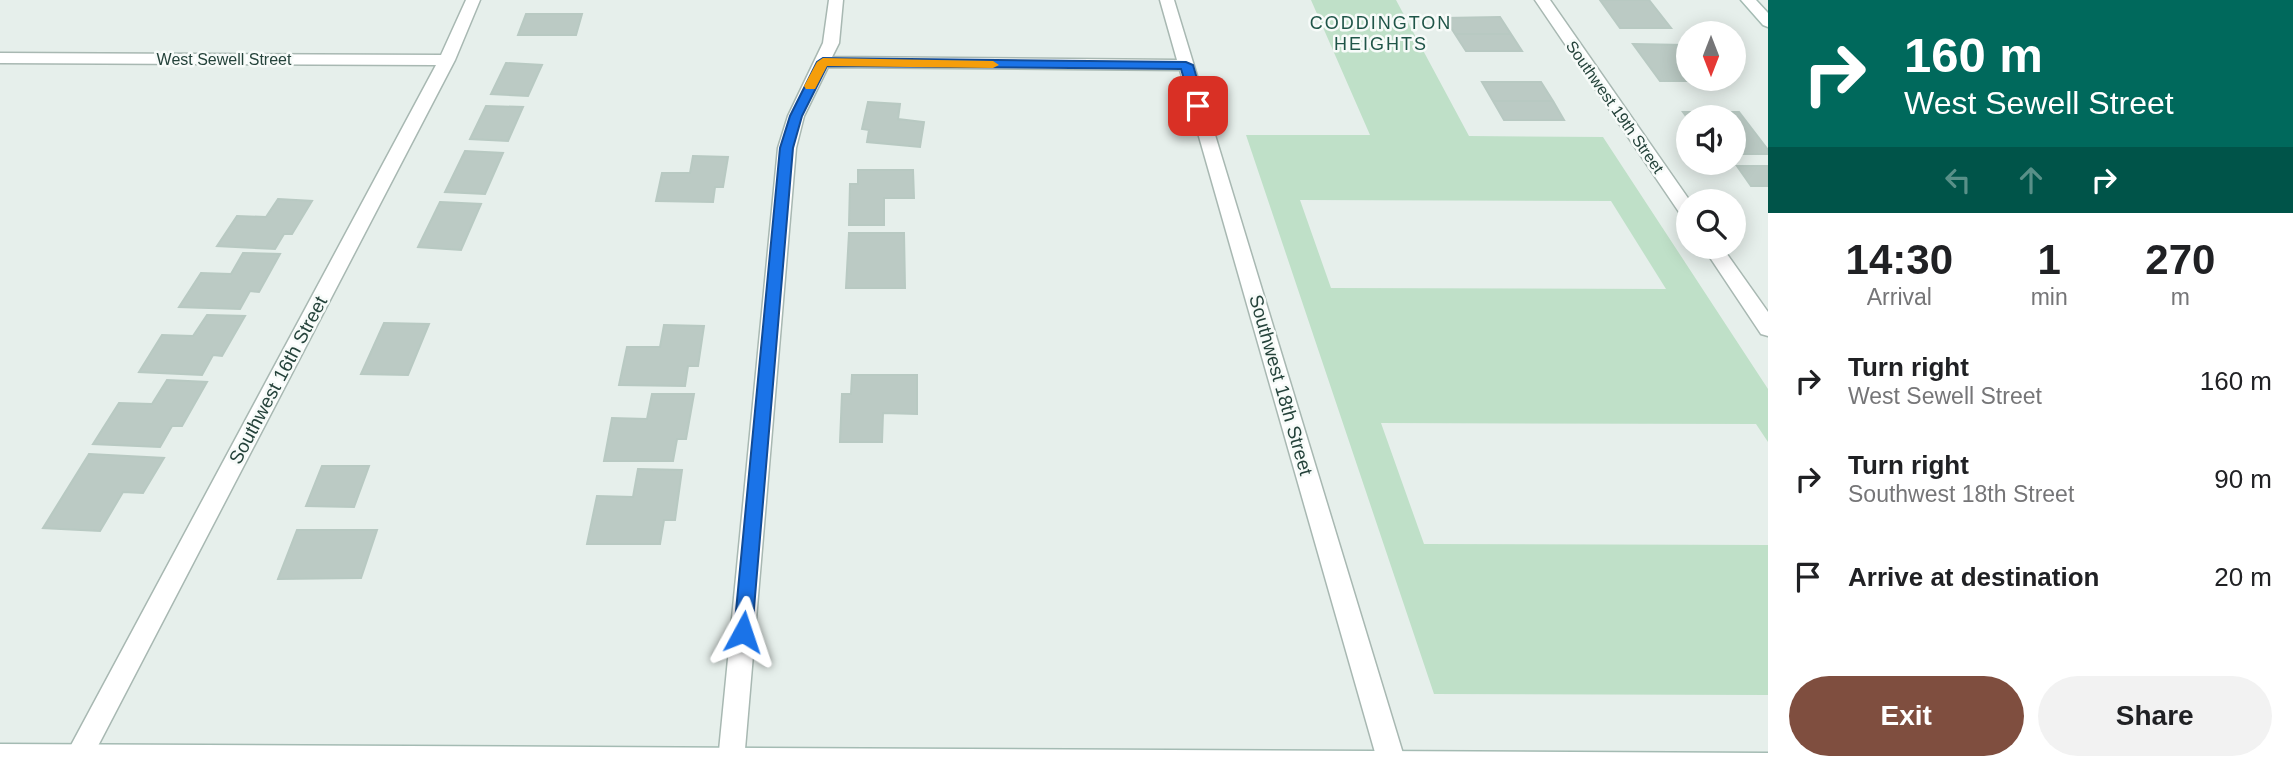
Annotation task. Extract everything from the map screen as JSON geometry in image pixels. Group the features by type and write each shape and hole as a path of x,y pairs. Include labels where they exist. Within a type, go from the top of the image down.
{"street":[{"name":"Southwest 16th Street","path":"78,758 447,60 473,0"},
{"path":"731,761 786,148 796,116 831,43 836,0"},
{"name":"Southwest 18th Street","path":"1167,0 1394,767"},
{"name":"Southwest 19th Street","path":"1542,0 1676,194"},
{"path":"1748,0 1768,22"},
{"name":"West Sewell Street","path":"0,58 447,60"},
{"path":"823,62 1186,65"},
{"path":"1720,259 1768,328"},
{"path":"0,757 1394,767 1768,766"}],"green space":[{"path":"1311,0 1396,0 1469,136 1603,137 1676,248 1676,259 1683,259 1768,389 1768,442 1756,424 1381,423 1424,544 1768,545 1768,695 1434,694 1246,135 1370,135","holes":["1300,200 1611,201 1666,289 1331,288"]}],"building":[{"path":"1600,0 1649,0 1671,28 1620,28"},
{"path":"526,14 582,14 576,35 518,35"},
{"path":"1500,17 1511,34 1455,34 1445,18"},
{"path":"1455,34 1511,34 1522,51 1466,51"},
{"path":"1633,44 1676,45 1676,81 1660,81"},
{"path":"506,63 542,65 528,96 491,94"},
{"path":"1482,82 1541,82 1553,101 1493,101"},
{"path":"1493,101 1553,101 1564,120 1504,120"},
{"path":"868,102 900,104 898,119 924,122 920,147 867,142 869,130 862,129"},
{"path":"486,106 523,107 508,141 470,139"},
{"path":"1746,121 1768,150 1768,154 1746,154"},
{"path":"465,151 503,153 485,194 445,192"},
{"path":"693,156 728,157 723,187 715,187 713,202 656,201 662,173 690,173"},
{"path":"1746,166 1768,166 1768,186 1751,186 1743,175 1746,175"},
{"path":"858,170 913,170 914,198 884,198 884,225 849,225 850,184 858,184"},
{"path":"278,199 312,201 292,234 284,234 275,249 217,246 237,216 266,217"},
{"path":"440,202 481,204 461,250 418,247"},
{"path":"849,233 904,233 905,288 846,288"},
{"path":"243,253 280,254 259,292 250,291 240,309 179,307 201,273 231,274"},
{"path":"207,315 245,316 222,356 213,355 202,375 139,372 162,335 193,336"},
{"path":"384,323 429,324 408,375 361,374"},
{"path":"664,325 704,326 698,366 688,366 685,386 619,385 627,347 660,347"},
{"path":"852,375 917,375 917,414 883,413 882,442 840,442 842,394 851,394"},
{"path":"167,380 207,382 182,426 172,426 160,447 93,444 119,403 152,404"},
{"path":"652,394 694,394 686,439 677,439 673,461 604,461 612,418 647,419"},
{"path":"89,454 164,458 143,493 123,492 100,531 43,528"},
{"path":"322,466 369,466 354,507 306,506"},
{"path":"638,469 682,470 675,520 664,520 660,544 587,544 597,496 633,497"},
{"path":"297,530 377,530 361,578 278,579"}],"slow traffic":[{"path":"811,86 823,62 993,65"}],"district":[{"name":"CODDINGTON HEIGHTS","path":"1381,33"}],"route":[{"path":"743,632 786,148 796,116 823,62 1186,65 1198,106"}]}
